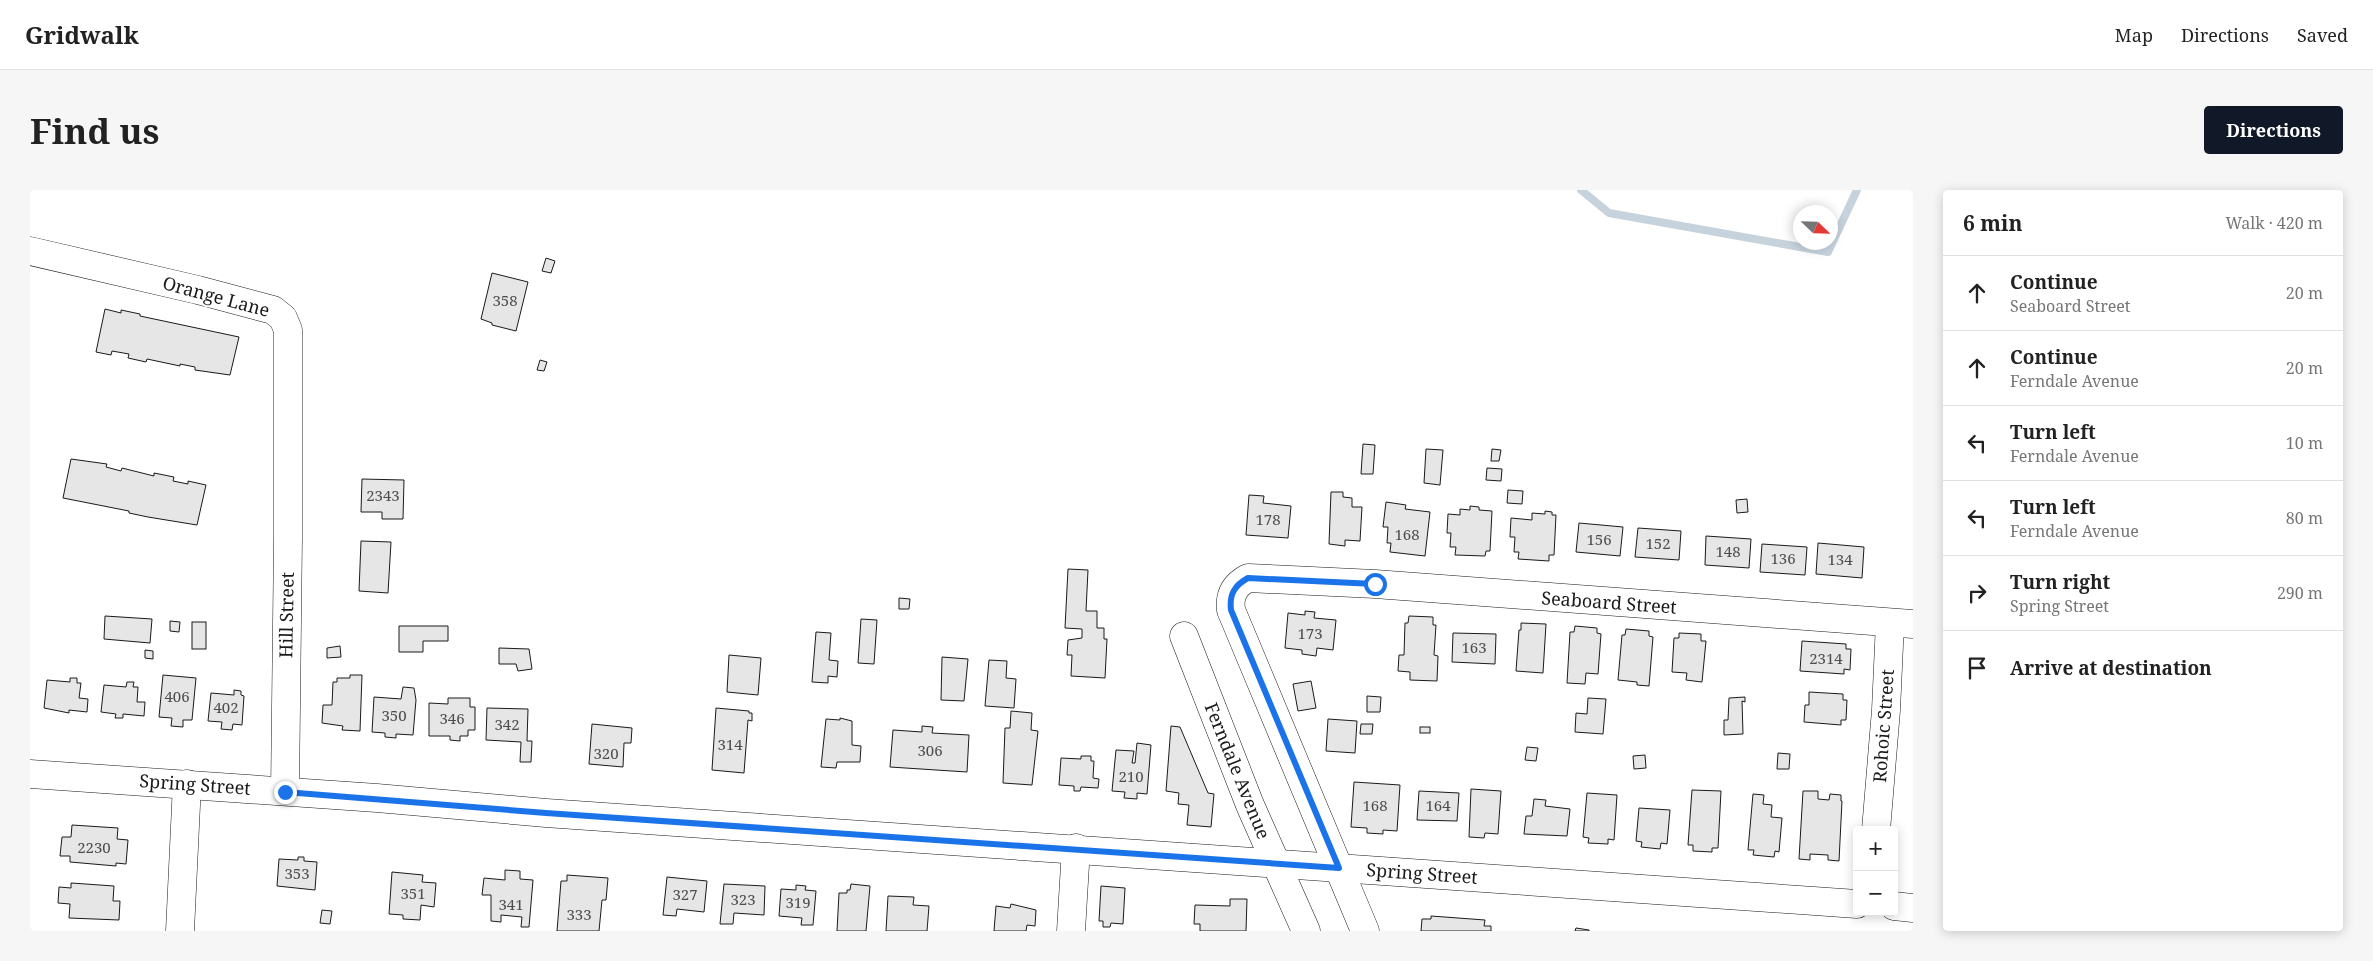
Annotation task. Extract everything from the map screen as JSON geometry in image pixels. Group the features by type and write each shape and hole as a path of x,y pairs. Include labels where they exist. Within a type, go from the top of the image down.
{"street":[{"name":"Orange Lane","path":"30,251 198,290 273,310 283,318 288,330 288,439"},
{"name":"Hill Street","path":"285,792 288,439"},
{"name":"Seaboard Street","path":"1339,868 1231,610 1230,600 1233,591 1240,582 1248,578 1902,624"},
{"name":"Rohoic Street","path":"1876,826 1886,710 1902,624"},
{"name":"Ferndale Avenue","path":"1184,636 1250,805 1306,931"},
{"name":"Spring Street","path":"30,774 187,784 546,813 1076,848 1853,904"},
{"path":"180,931 187,784"},
{"path":"1071,931 1076,848"},
{"path":"1339,868 1365,931"},
{"path":"1898,906 1913,908"}],"building":[{"path":"546,258 555,261 551,273 542,271"},
{"path":"492,273 528,282 516,331 492,325 492,323 481,319"},
{"path":"105,309 121,313 121,310 140,314 140,316 239,337 230,375 195,370 195,367 180,364 180,366 147,359 146,362 128,358 129,354 112,351 111,355 96,352"},
{"path":"540,360 547,362 544,371 537,370"},
{"path":"1363,444 1375,445 1373,474 1361,474"},
{"path":"1426,449 1443,450 1440,485 1424,483"},
{"path":"1492,449 1501,450 1499,461 1491,461"},
{"path":"71,459 107,464 106,467 121,471 122,468 154,476 154,473 174,477 173,481 188,484 188,481 206,485 197,525 148,517 129,513 129,511 63,498"},
{"path":"1487,468 1502,469 1501,481 1486,480"},
{"path":"362,479 404,480 403,519 382,519 382,512 361,512"},
{"path":"1508,490 1523,491 1522,504 1507,503"},
{"path":"1331,492 1343,492 1343,497 1352,498 1352,507 1362,507 1360,541 1345,540 1345,546 1329,544"},
{"path":"1249,495 1264,496 1263,503 1291,506 1288,538 1246,535"},
{"path":"1747,499 1748,512 1737,513 1736,500"},
{"path":"1386,502 1406,505 1405,509 1430,512 1425,556 1390,552 1391,543 1387,543 1388,527 1383,527"},
{"path":"1470,506 1479,507 1479,510 1492,511 1490,551 1486,551 1485,556 1455,555 1456,547 1450,547 1451,533 1447,533 1448,514 1460,515 1460,509 1470,510"},
{"path":"1545,511 1556,515 1554,555 1549,555 1549,561 1518,559 1519,552 1514,552 1515,537 1510,537 1511,518 1532,520 1532,513 1545,514"},
{"path":"1579,523 1623,527 1620,556 1576,552"},
{"path":"1638,528 1681,531 1679,560 1635,557"},
{"path":"1706,536 1751,539 1749,568 1705,565"},
{"path":"361,541 391,542 388,593 359,591"},
{"path":"1818,543 1864,547 1862,578 1816,574"},
{"path":"1762,544 1807,547 1805,575 1760,572"},
{"path":"1068,569 1088,570 1086,611 1097,611 1097,628 1104,628 1104,639 1107,639 1105,678 1071,676 1072,655 1067,655 1068,640 1082,638 1082,629 1065,628"},
{"path":"899,598 910,599 909,609 899,609"},
{"path":"1305,611 1315,612 1314,618 1336,620 1333,650 1317,648 1316,656 1302,654 1302,650 1285,648 1288,613 1305,615"},
{"path":"105,616 152,619 150,643 104,639"},
{"path":"1409,616 1433,617 1433,625 1436,625 1434,655 1438,656 1437,681 1410,680 1410,672 1398,671 1399,655 1404,655 1405,623 1408,623"},
{"path":"861,619 877,620 874,664 858,663"},
{"path":"170,621 180,622 179,632 170,631"},
{"path":"192,622 206,622 206,649 192,649"},
{"path":"1521,623 1546,624 1543,673 1516,671"},
{"path":"399,626 448,626 448,641 423,641 423,652 399,652"},
{"path":"1575,626 1597,628 1597,633 1601,634 1598,674 1586,673 1585,684 1567,683 1570,632 1574,632"},
{"path":"1626,629 1649,631 1649,636 1653,637 1649,686 1637,685 1637,682 1618,680 1622,635 1625,635"},
{"path":"816,632 831,633 829,660 838,661 837,677 828,676 828,683 812,682"},
{"path":"1453,633 1496,634 1495,664 1452,662"},
{"path":"1679,633 1701,634 1701,641 1706,641 1702,682 1686,680 1687,673 1672,672 1674,638 1679,638"},
{"path":"1802,641 1846,644 1846,649 1851,649 1850,670 1844,669 1844,674 1800,671"},
{"path":"340,646 341,657 327,658 327,648"},
{"path":"499,648 529,649 532,669 518,671 516,664 499,664"},
{"path":"145,650 153,651 153,659 145,658"},
{"path":"729,655 761,658 758,695 727,692"},
{"path":"942,657 968,659 964,701 941,700"},
{"path":"989,660 1007,661 1006,678 1016,679 1014,708 985,706"},
{"path":"163,675 196,678 192,720 183,720 183,727 171,726 172,718 159,717"},
{"path":"350,675 362,675 360,731 342,730 343,726 322,723 323,705 332,705 333,682 337,682 337,678 350,678"},
{"path":"70,678 77,678 77,683 81,683 79,698 88,699 87,712 69,710 69,713 44,708 47,680 70,682"},
{"path":"1311,681 1316,708 1298,711 1293,684"},
{"path":"127,682 134,682 133,687 138,687 137,702 145,702 144,716 123,714 123,718 115,718 116,714 101,712 104,685 126,687"},
{"path":"403,687 414,688 416,700 413,735 396,734 396,738 385,737 385,733 372,732 374,697 401,699"},
{"path":"234,690 241,691 241,695 244,696 242,725 233,724 232,730 221,729 222,722 208,721 211,693 234,695"},
{"path":"1809,692 1843,694 1843,700 1847,700 1846,720 1841,720 1841,725 1804,722 1805,705 1809,705"},
{"path":"1367,696 1381,697 1380,712 1367,712"},
{"path":"1745,697 1745,702 1742,701 1743,734 1724,735 1724,720 1728,720 1729,698"},
{"path":"448,698 470,698 470,707 475,707 475,730 468,730 468,736 460,736 460,741 450,740 450,736 429,736 429,703 448,704"},
{"path":"1588,698 1606,699 1603,734 1575,732 1576,713 1587,714"},
{"path":"487,708 528,709 527,741 532,741 531,762 520,762 521,742 486,740"},
{"path":"716,708 749,711 749,713 752,713 752,721 748,720 744,773 712,770"},
{"path":"1011,711 1032,713 1031,730 1038,731 1032,785 1003,783 1005,728 1010,728"},
{"path":"840,718 852,721 852,745 861,746 860,762 837,762 836,768 821,767 826,719 840,720"},
{"path":"1328,719 1357,721 1355,753 1326,751"},
{"path":"592,724 632,728 631,743 624,743 623,767 589,764"},
{"path":"1361,724 1373,724 1372,734 1360,734"},
{"path":"922,726 933,727 932,733 969,735 967,772 890,767 893,730 922,732"},
{"path":"1171,726 1180,727 1208,793 1214,794 1211,827 1187,825 1189,805 1178,804 1179,793 1166,791"},
{"path":"1420,727 1430,727 1430,733 1420,733"},
{"path":"1137,743 1151,745 1147,794 1137,793 1137,799 1124,798 1125,792 1112,791 1116,750 1134,751 1132,763 1135,763"},
{"path":"1527,747 1538,748 1536,761 1525,760"},
{"path":"1778,753 1790,754 1789,769 1777,769"},
{"path":"1645,755 1646,768 1634,769 1633,756"},
{"path":"1081,756 1091,756 1091,761 1094,761 1093,778 1099,779 1098,788 1081,787 1080,791 1074,791 1074,786 1059,785 1061,758 1081,759"},
{"path":"1354,782 1400,785 1397,831 1383,830 1383,834 1367,833 1367,828 1351,827"},
{"path":"1471,789 1501,791 1498,834 1485,833 1484,838 1469,837"},
{"path":"1692,790 1721,791 1718,848 1712,848 1712,852 1693,851 1693,845 1688,845"},
{"path":"1419,791 1459,793 1457,821 1417,820"},
{"path":"1803,791 1818,791 1818,799 1829,800 1830,794 1841,795 1839,861 1828,860 1828,855 1810,854 1810,860 1799,859"},
{"path":"1587,793 1617,795 1614,840 1608,839 1608,844 1588,843 1589,838 1583,837"},
{"path":"1753,794 1764,795 1763,804 1772,805 1771,817 1782,818 1779,852 1775,851 1774,857 1753,855 1754,850 1748,850"},
{"path":"1534,799 1546,800 1545,806 1570,809 1567,836 1524,834 1526,816 1532,816"},
{"path":"1639,808 1670,810 1667,844 1661,843 1660,849 1641,847 1642,842 1636,841"},
{"path":"72,825 118,828 117,839 128,840 126,864 116,863 116,866 70,862 70,856 60,856 62,837 71,837"},
{"path":"298,857 304,857 304,861 317,862 315,890 277,886 279,859 298,860"},
{"path":"505,870 520,871 520,879 533,880 529,927 521,927 522,917 501,915 501,922 491,921 491,895 482,895 484,878 505,880"},
{"path":"392,872 423,875 422,882 436,883 434,907 421,905 420,920 403,919 403,915 389,914"},
{"path":"567,875 608,878 606,900 602,900 599,931 557,931 561,881 567,881"},
{"path":"667,877 707,881 704,912 677,909 676,916 663,915"},
{"path":"71,883 114,886 113,901 120,901 119,920 69,918 70,904 58,903 59,887 71,888"},
{"path":"724,884 765,886 764,915 734,913 733,924 720,924"},
{"path":"851,884 870,886 866,931 837,931 839,893 847,893 847,890 850,890"},
{"path":"796,885 806,886 805,890 816,891 813,925 801,925 802,918 779,916 781,889 796,890"},
{"path":"1101,886 1125,888 1123,924 1111,923 1110,927 1103,927 1103,921 1099,921"},
{"path":"888,896 914,897 913,905 929,906 927,931 886,931"},
{"path":"1230,899 1247,899 1246,931 1200,931 1200,924 1194,924 1195,905 1230,906"},
{"path":"1011,904 1036,910 1035,926 1027,925 1026,931 994,931 996,906 1010,908"},
{"path":"322,910 332,911 330,924 320,923"},
{"path":"1431,916 1485,920 1484,926 1491,926 1491,931 1421,931 1422,919 1431,919"},
{"path":"1576,928 1589,930 1589,931 1575,931"}],"waterway":[{"path":"1581,190 1609,213 1828,252 1857,190"}],"route":[{"path":"285,792 546,813 1076,848 1339,868 1231,610 1230,600 1233,591 1240,582 1248,578 1375,584"}]}
